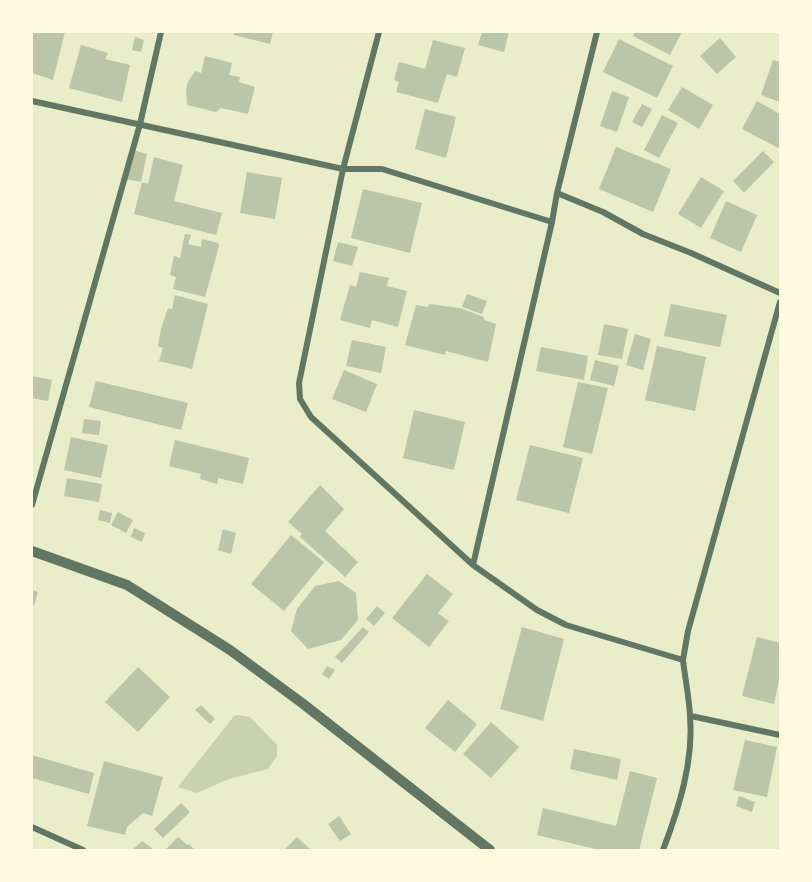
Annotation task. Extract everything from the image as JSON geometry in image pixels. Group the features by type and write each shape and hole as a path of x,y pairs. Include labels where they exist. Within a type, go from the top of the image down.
{"street":[{"path":"32,505 140,124 161,32"},
{"path":"379,32 343,169 298,383 300,399 310,417 473,565 537,610 566,626 683,660"},
{"path":"473,565 557,193 597,32"},
{"path":"32,101 343,169 382,169 552,222"},
{"path":"557,193 603,212 643,234 780,293"},
{"path":"663,850 678,810 689,748 691,716 683,660 688,631 780,302"},
{"path":"32,551 127,585 230,650 490,850"},
{"path":"691,716 780,735"},
{"path":"32,827 83,850"}],"green space":[{"path":"234,716 250,717 277,745 277,756 268,769 229,779 197,793 178,787"}],"building":[{"path":"33,32 65,32 53,80 32,73"},
{"path":"234,32 273,32 270,44 234,35"},
{"path":"482,32 509,32 504,52 478,45"},
{"path":"635,32 682,32 670,55 633,36"},
{"path":"135,37 144,40 141,52 132,50"},
{"path":"720,38 736,57 717,74 700,56"},
{"path":"619,39 673,66 657,98 603,72"},
{"path":"433,40 465,48 457,77 447,74 438,103 396,92 399,82 394,80 399,62 425,69"},
{"path":"81,45 108,53 105,59 130,65 122,102 69,88"},
{"path":"205,56 232,63 229,75 240,77 239,82 255,87 248,114 221,108 216,112 187,105 188,82 195,71 201,73"},
{"path":"773,60 780,62 780,102 761,95"},
{"path":"682,87 713,105 699,129 668,110"},
{"path":"612,91 629,97 617,132 600,126"},
{"path":"757,101 780,114 780,149 742,129"},
{"path":"642,104 652,109 642,127 632,122"},
{"path":"425,109 456,117 446,158 415,149"},
{"path":"662,115 678,123 659,158 644,150"},
{"path":"616,147 671,169 653,212 599,189"},
{"path":"133,150 147,154 141,182 126,179"},
{"path":"763,151 774,162 744,193 733,181"},
{"path":"154,157 183,165 174,201 222,213 216,235 134,214 142,182 148,184"},
{"path":"247,172 282,178 275,219 240,213"},
{"path":"701,177 724,191 701,228 678,214"},
{"path":"363,189 422,203 410,253 351,238"},
{"path":"726,201 757,215 741,252 710,238"},
{"path":"185,234 191,235 188,244 201,247 202,239 218,243 219,246 205,297 173,289 176,277 170,275 174,256 180,258"},
{"path":"338,242 358,247 352,266 333,261"},
{"path":"360,272 389,278 387,286 407,291 398,327 372,320 370,328 340,320 350,285 356,287"},
{"path":"467,294 487,301 482,314 462,307"},
{"path":"175,295 208,304 192,369 159,361 163,348 158,346 161,329 168,308 172,309"},
{"path":"429,304 460,308 496,324 488,362 446,351 445,355 405,345 416,305 428,307"},
{"path":"671,304 727,315 720,347 664,336"},
{"path":"604,324 628,329 622,359 598,355"},
{"path":"635,334 651,339 643,370 626,365"},
{"path":"352,340 386,347 381,373 346,366"},
{"path":"657,346 706,357 695,411 645,400"},
{"path":"541,347 588,356 584,380 536,371"},
{"path":"595,360 619,366 614,386 590,380"},
{"path":"344,370 377,384 366,412 332,399"},
{"path":"32,376 52,380 48,401 32,398"},
{"path":"96,381 188,403 181,430 89,407"},
{"path":"578,382 608,388 592,454 563,447"},
{"path":"414,410 465,422 454,470 403,458"},
{"path":"84,419 101,421 99,435 82,433"},
{"path":"71,437 108,445 101,478 64,470"},
{"path":"175,440 249,458 243,484 218,478 217,484 200,479 201,474 169,466"},
{"path":"530,445 583,458 569,513 516,500"},
{"path":"67,478 102,484 99,502 64,496"},
{"path":"320,485 344,509 325,531 358,562 345,577 300,537 302,534 288,522"},
{"path":"100,510 112,513 110,523 98,520"},
{"path":"118,512 133,520 126,533 111,525"},
{"path":"134,528 145,533 142,542 131,537"},
{"path":"223,529 236,533 231,554 218,550"},
{"path":"291,535 324,562 284,611 251,584"},
{"path":"427,574 453,594 438,613 449,621 429,647 392,618"},
{"path":"339,581 356,593 358,620 341,640 308,649 291,631 297,609 315,586"},
{"path":"32,590 38,592 34,606 32,605"},
{"path":"377,606 385,613 374,626 366,619"},
{"path":"363,627 369,632 342,663 335,657"},
{"path":"522,627 564,639 543,721 500,709"},
{"path":"757,637 780,643 780,676 774,704 742,696"},
{"path":"327,666 335,670 329,679 322,674"},
{"path":"138,667 170,697 138,732 105,702"},
{"path":"448,700 477,724 455,752 425,728"},
{"path":"201,705 215,719 210,724 195,710"},
{"path":"491,722 519,747 491,778 463,754"},
{"path":"745,740 777,747 767,797 733,790"},
{"path":"574,749 621,759 617,780 570,769"},
{"path":"32,755 94,773 89,794 32,778"},
{"path":"104,761 163,777 152,816 143,813 127,827 125,835 87,826"},
{"path":"630,771 657,778 639,850 599,850 537,835 543,808 616,826"},
{"path":"739,796 755,802 752,812 736,806"},
{"path":"181,803 190,812 163,838 154,829"},
{"path":"339,816 351,834 340,841 328,824"},
{"path":"178,837 187,845 189,844 195,850 165,850"},
{"path":"297,837 311,850 284,850"},
{"path":"142,841 152,850 132,850"}]}
